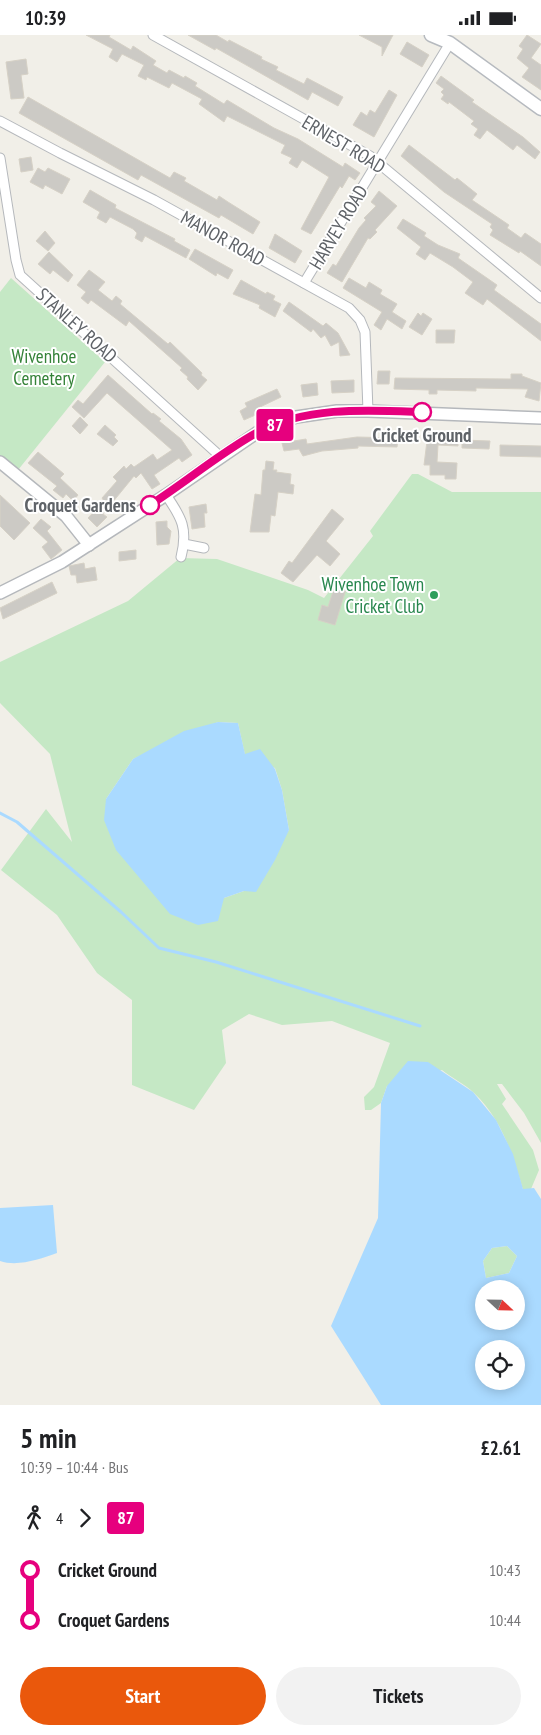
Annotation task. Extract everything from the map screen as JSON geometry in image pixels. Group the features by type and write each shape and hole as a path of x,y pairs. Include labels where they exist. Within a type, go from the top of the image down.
{"main road":[{"path":"431,35 450,43 541,109"}],"street":[{"name":"ERNEST ROAD","path":"153,35 378,162 541,298"},
{"name":"HARVEY ROAD","path":"304,283 450,43"},
{"name":"MANOR ROAD","path":"0,121 154,200 349,308 360,320 367,341 368,411"},
{"name":"STANLEY ROAD","path":"0,158 20,275 221,457"},
{"path":"0,593 38,575 89,545 258,432 296,417 337,411 368,411 541,418"},
{"path":"0,462 66,517 89,545"},
{"path":"166,495 183,521 184,544 181,557"},
{"path":"184,544 204,547"}],"green space":[{"name":"Wivenhoe Cemetery","path":"11,278 105,362 18,470 0,456 0,292"},
{"path":"412,474 418,474 452,492 541,492 541,1143 524,1113 502,1084 497,1084 506,1099 502,1104 533,1150 539,1170 531,1189 523,1190 505,1138 492,1114 470,1090 442,1070 387,1086 381,1103 371,1110 365,1110 364,1097 374,1087 390,1043 332,1021 282,1025 249,1014 222,1030 226,1063 194,1110 132,1085 132,1000 97,973 57,915 1,870 46,809 72,842 50,754 0,703 0,662 128,601 180,558 217,559 308,590 324,598 373,536 370,531","holes":["218,722 238,723 245,755 275,768 282,790 289,830 244,891 224,898 106,799 133,759"]},
{"path":"507,1246 517,1256 509,1273 486,1278 483,1261 492,1248"}],"water":[{"path":"218,722 238,723 245,754 260,749 275,769 282,790 289,830 275,860 256,892 244,891 224,898 218,921 198,925 170,914 116,850 104,820 106,799 133,759 184,731"},
{"path":"408,1061 428,1062 473,1092 496,1120 513,1154 523,1189 534,1188 541,1199 541,1405 381,1405 331,1326 378,1218 381,1103 387,1086","holes":["507,1246 517,1256 509,1273 486,1278 483,1261 492,1248"]},
{"path":"53,1205 57,1253 21,1263 0,1261 0,1208"}],"building":[{"path":"86,35 110,35 109,37 131,50 133,46 156,61 153,65 167,73 169,70 184,78 185,76 197,83 195,86 224,104 227,100 274,128 298,139 343,167 345,163 360,173 355,180 349,176 342,188 340,186 311,234 301,229 329,177 302,160 297,168 289,163 292,158 281,153 285,145 227,116 224,122 199,104 202,99 172,83 169,88 147,77 146,80 138,76 144,65 122,54 117,62 109,57 113,49"},
{"path":"188,35 216,35 228,42 229,40 278,67 276,70 304,84 307,78 343,97 338,106 312,92 308,100 216,48 215,50"},
{"path":"359,35 393,35 382,56 382,47"},
{"path":"527,35 541,44 531,58 541,65 541,90 522,77 529,68 517,58 523,49 519,46"},
{"path":"407,42 429,55 422,67 400,54"},
{"path":"26,59 28,74 21,75 24,98 11,99 6,62"},
{"path":"441,76 474,100 472,102 523,137 540,152 535,159 517,145 513,150 487,130 480,139 474,135 478,129 471,124 474,121 449,102 448,104 441,99 444,95 441,92 444,89 436,83"},
{"path":"389,90 397,95 374,137 353,125 361,112 367,116 370,110 375,113"},
{"path":"28,97 170,178 174,172 186,178 184,181 217,200 219,196 260,222 253,234 221,215 219,218 141,175 138,180 19,113"},
{"path":"409,145 455,180 457,178 477,194 472,200 509,225 507,228 521,238 525,233 541,244 541,266 520,251 519,253 490,235 493,230 490,227 492,224 444,192 401,156"},
{"path":"31,157 33,170 21,172 19,159"},
{"path":"38,168 45,172 48,168 70,179 62,194 45,185 43,189 30,182"},
{"path":"90,190 116,205 115,208 175,239 174,241 190,250 186,258 145,236 142,242 135,238 137,233 133,229 110,217 106,223 97,218 100,212 83,202"},
{"path":"379,191 397,206 375,230 377,232 370,239 368,238 342,282 327,273 333,264 336,266 366,220 364,218 376,206 371,202"},
{"path":"403,219 426,233 424,236 438,245 460,254 458,258 497,285 494,290 541,324 541,341 487,299 483,305 465,293 473,282 453,267 430,253 425,260 416,254 421,247 397,228"},
{"path":"45,231 55,243 48,251 36,241"},
{"path":"275,234 302,251 295,263 269,248"},
{"path":"195,249 233,270 228,279 217,273 216,276 189,259"},
{"path":"49,252 73,275 68,282 53,270 50,274 38,264"},
{"path":"89,270 105,282 98,290 112,301 116,296 122,301 120,304 168,344 170,342 202,373 201,375 207,380 198,390 180,370 182,368 129,321 126,326 91,300 88,304 81,298 86,292 77,285"},
{"path":"349,278 366,288 369,282 382,290 380,294 397,304 392,312 406,321 402,329 387,319 381,330 374,325 382,312 343,288"},
{"path":"241,280 266,294 267,292 275,296 273,300 281,304 275,317 259,308 260,305 233,294"},
{"path":"289,302 323,326 326,323 338,333 350,355 340,356 339,342 331,346 325,335 321,338 313,329 311,332 283,311"},
{"path":"418,313 421,316 423,313 432,319 422,335 409,327"},
{"path":"436,330 455,330 454,343 436,343"},
{"path":"378,371 390,371 389,384 377,384"},
{"path":"511,374 522,374 522,376 541,383 539,401 525,397 528,389 476,388 476,391 437,390 437,394 429,394 429,390 394,389 395,378 511,379"},
{"path":"108,375 152,414 161,419 159,421 181,439 192,455 182,462 179,458 154,475 160,484 152,489 141,473 136,478 134,476 103,514 107,517 97,527 88,518 104,501 102,498 117,481 113,477 124,466 126,469 131,464 134,467 153,454 157,460 172,450 107,393 84,418 72,407 78,400 83,404"},
{"path":"354,380 354,392 332,393 331,381"},
{"path":"317,383 318,395 303,397 301,385"},
{"path":"277,389 281,397 258,408 260,413 244,420 240,411 247,407 245,403"},
{"path":"80,417 88,425 80,434 72,426"},
{"path":"105,425 116,435 114,437 118,441 113,446 97,434"},
{"path":"428,433 458,433 458,446 438,445 437,462 457,463 456,479 445,479 445,475 430,475 430,465 424,465"},
{"path":"357,437 398,438 397,447 358,446 358,448 322,451 303,456 299,449 284,451 282,443 306,439 307,444"},
{"path":"462,440 490,441 489,449 462,448"},
{"path":"500,445 541,446 541,457 500,456"},
{"path":"38,452 64,474 60,478 78,495 73,501 66,494 63,498 53,490 57,486 28,463"},
{"path":"266,461 274,462 273,470 277,470 276,472 291,474 290,484 294,485 293,494 278,492 275,516 271,515 269,532 250,532 255,494 261,495 263,470 265,470"},
{"path":"0,495 30,523 14,540 0,526"},
{"path":"206,504 207,513 204,513 205,527 192,529 189,507"},
{"path":"332,509 344,519 326,541 340,554 330,566 317,555 293,582 281,573 289,561 292,563"},
{"path":"41,519 51,527 47,531 62,550 51,559 42,547 48,542 33,528"},
{"path":"167,521 167,527 171,531 169,544 157,545 156,522"},
{"path":"136,550 136,559 119,561 119,552"},
{"path":"84,563 85,569 95,567 97,580 77,583 76,575 71,575 69,566"},
{"path":"337,579 347,582 347,586 335,625 318,620 322,605 328,607"},
{"path":"52,582 57,593 3,619 0,608"}],"waterway":[{"path":"0,813 17,822 121,912 159,948 216,962 420,1026"}],"bus line":[{"name":"87","path":"150,505 258,432 296,417 337,411 422,412"}],"place":[{"name":"Cricket Ground","path":"422,412"},
{"name":"Croquet Gardens","path":"150,505"},
{"name":"Wivenhoe Town Cricket Club","path":"434,595"}]}
